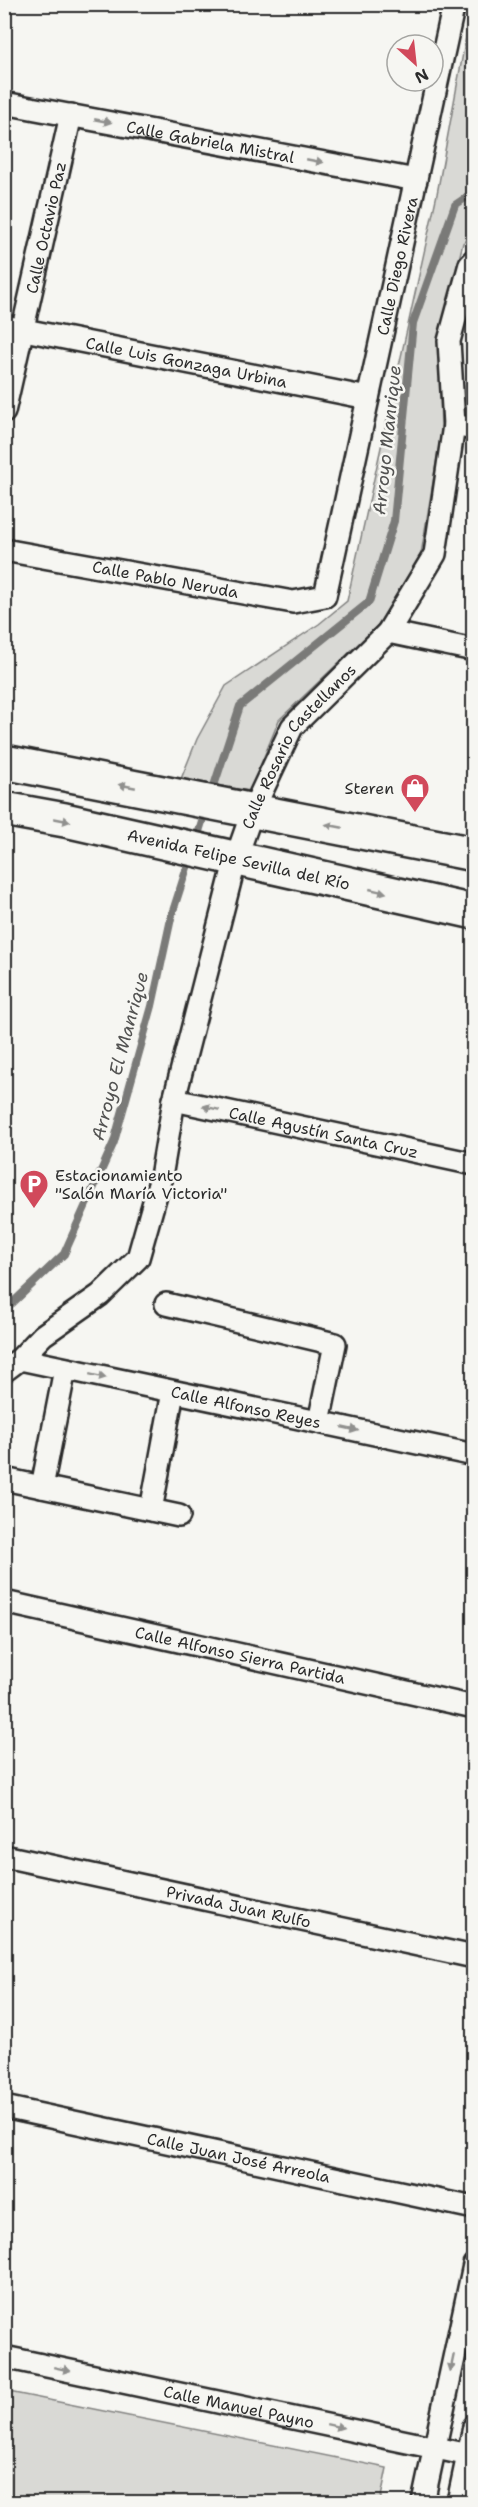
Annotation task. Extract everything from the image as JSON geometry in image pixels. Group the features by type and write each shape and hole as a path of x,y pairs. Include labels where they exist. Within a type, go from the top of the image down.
{"main road":[{"path":"4,762 474,854"},
{"name":"Avenida Felipe Sevilla del Río","path":"4,809 227,856 474,912"}],"street":[{"name":"Calle Diego Rivera","path":"325,596 454,4"},
{"name":"Calle Gabriela Mistral","path":"4,103 416,180"},
{"name":"Calle Octavio Paz","path":"4,412 14,328 71,115"},
{"name":"Calle Rosario Castellanos","path":"12,1365 43,1335 100,1295 138,1258 161,1177 174,1100 227,856 242,808 292,726 388,632 435,554 464,427 449,341 470,264 474,260"},
{"name":"Calle Luis Gonzaga Urbina","path":"14,328 368,398"},
{"name":"Calle Pablo Neruda","path":"4,550 293,602 325,596"},
{"path":"388,632 474,650"},
{"name":"Calle Agustín Santa Cruz","path":"174,1100 474,1164"},
{"path":"166,1304 335,1344 319,1422"},
{"name":"Calle Alfonso Reyes","path":"12,1365 65,1369 474,1455"},
{"path":"42,1487 65,1369"},
{"path":"151,1510 173,1392"},
{"path":"4,1479 179,1516"},
{"name":"Calle Alfonso Sierra Partida","path":"4,1602 474,1707"},
{"name":"Privada Juan Rulfo","path":"4,1856 474,1957"},
{"name":"Calle Juan José Arreola","path":"5,2109 474,2208"},
{"path":"423,2502 474,2265"},
{"name":"Calle Manuel Payno","path":"4,2357 471,2455"},
{"path":"458,2502 471,2455 474,2427"}],"shaded area":[{"path":"473,9 473,234 463,243 439,339 441,434 421,554 378,625 279,720 250,791 181,779 197,739 226,686 319,624 347,601 437,194"},
{"path":"4,2391 387,2468 380,2502 5,2502"}],"waterway":[{"name":"Arroyo Manrique","path":"211,795 240,706 369,602 394,521 413,323 455,205 474,192"},
{"name":"Arroyo Manrique","path":"196,841 206,809"},
{"name":"Arroyo El Manrique","path":"4,1311 64,1254 114,1142 152,1006 172,914 191,855"}],"place":[{"name":"Steren","path":"415,814"},
{"name":"Estacionamiento \"Salón María Victoria\"","path":"34,1210"}]}
